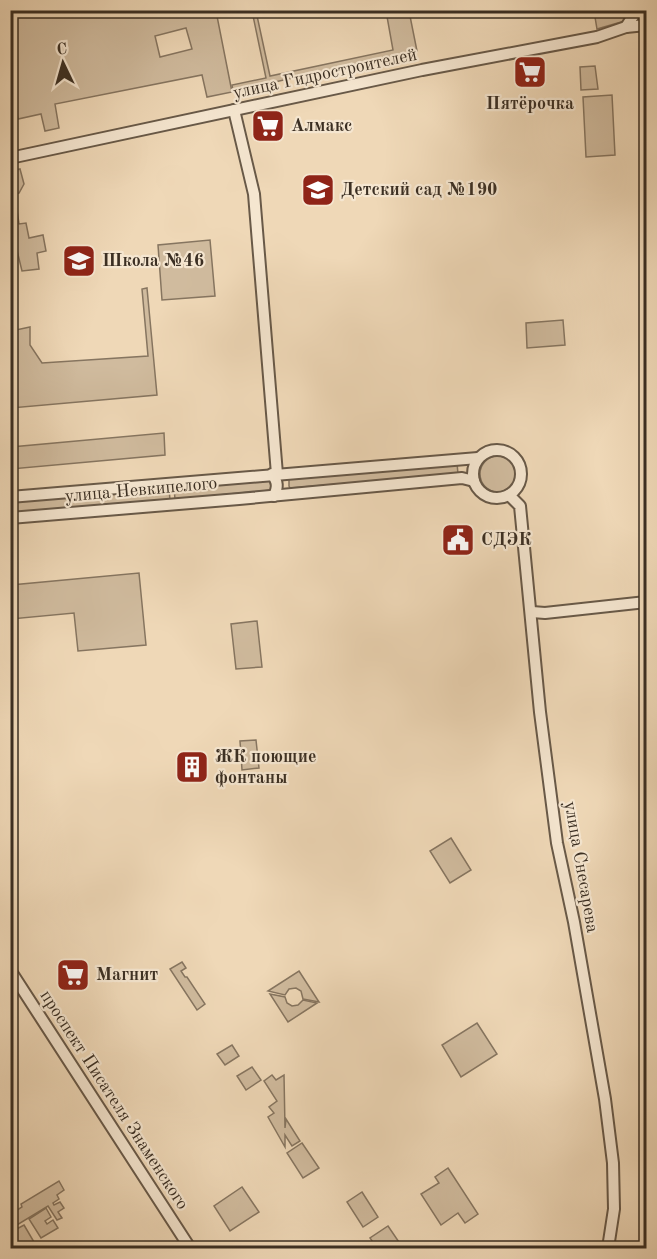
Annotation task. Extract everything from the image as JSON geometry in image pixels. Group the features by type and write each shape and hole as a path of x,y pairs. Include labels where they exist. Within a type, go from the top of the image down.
{"street":[{"path":"626,27 637,10"},
{"name":"улица Гидростроителей","path":"10,158 422,70 597,37 626,27 646,25"},
{"path":"234,110 254,194 278,474 278,488 274,496"},
{"path":"497,449 516,458 521,468 521,478 517,488 503,497 491,497 480,492 474,482 473,470 478,459 486,452 497,449"},
{"name":"улица Невкипелого","path":"10,497 478,459"},
{"path":"278,474 284,480 284,487 289,494"},
{"name":"улица Невкипелого","path":"10,518 462,478 474,482"},
{"name":"улица Снесарева","path":"509,495 520,506 540,712 557,843 574,922 605,1098 613,1163 614,1209 608,1248"},
{"path":"532,612 545,613 646,602"},
{"name":"проспект Писателя Знаменского","path":"10,970 190,1248"}],"shaded area":[{"path":"10,11 216,11 232,92 207,97 202,75 55,104 59,128 45,131 41,114 18,119 11,87","holes":["186,28 192,49 160,57 155,36"]},
{"path":"252,11 256,11 270,76 393,50 386,11 409,11 417,51 233,91 232,85 266,78"},
{"path":"594,11 633,11 628,20 597,29"},
{"path":"595,66 598,89 581,90 580,67"},
{"path":"612,95 615,155 586,157 583,97"},
{"path":"20,169 24,184 19,193 11,195 11,171"},
{"path":"17,210 19,224 26,223 29,238 43,235 46,251 37,253 39,269 22,271 13,234 11,234 11,211"},
{"path":"210,240 215,296 162,300 158,245"},
{"path":"147,288 157,395 11,408 11,331 30,327 30,345 42,363 148,356 142,289"},
{"path":"563,320 565,345 527,348 526,323"},
{"path":"164,433 165,455 11,469 11,447"},
{"path":"498,456 510,462 516,474 510,486 498,492 486,486 480,474 486,462"},
{"path":"457,463 458,474 290,488 289,486 289,478"},
{"path":"272,479 273,490 175,499 174,488"},
{"path":"169,488 170,500 11,514 11,502"},
{"path":"139,573 146,645 78,651 74,613 11,619 11,585"},
{"path":"257,621 262,667 236,669 231,624"},
{"path":"256,740 259,768 242,770 240,741"},
{"path":"451,838 471,870 450,883 430,851"},
{"path":"182,962 186,968 181,971 205,1004 197,1010 170,969"},
{"path":"299,971 319,1002 303,999 301,991 296,988 289,989 285,995 268,991"},
{"path":"270,994 285,997 287,1003 292,1006 298,1005 303,1000 317,1003 288,1022"},
{"path":"477,1023 497,1054 461,1077 442,1045"},
{"path":"232,1045 239,1056 225,1065 217,1054"},
{"path":"252,1067 261,1080 246,1090 237,1076"},
{"path":"272,1075 276,1080 284,1075 285,1128 286,1119 300,1141 292,1146 285,1135 285,1147 268,1117 274,1113 269,1107 277,1101 264,1081"},
{"path":"302,1143 319,1168 303,1178 287,1153"},
{"path":"448,1168 478,1214 465,1223 458,1213 441,1225 421,1194 439,1183 435,1177"},
{"path":"59,1181 64,1190 57,1195 59,1199 53,1203 54,1205 60,1202 64,1208 58,1212 62,1218 57,1220 48,1206 17,1225 11,1214 22,1207 21,1204"},
{"path":"242,1187 259,1212 230,1231 214,1206"},
{"path":"362,1192 378,1217 363,1227 347,1202"},
{"path":"46,1208 51,1217 45,1221 47,1224 53,1220 58,1228 41,1238 29,1219"},
{"path":"24,1225 34,1242 24,1248 20,1245 14,1248 13,1231"},
{"path":"388,1226 403,1248 377,1248 370,1238"}],"place":[{"name":"Пятёрочка","path":"530,72"},
{"name":"Алмакс","path":"268,126"},
{"name":"Детский сад №190","path":"318,190"},
{"name":"Школа №46","path":"79,261"},
{"name":"СДЭК","path":"458,540"},
{"name":"ЖК поющие фонтаны","path":"192,767"},
{"name":"Магнит","path":"73,975"}]}
